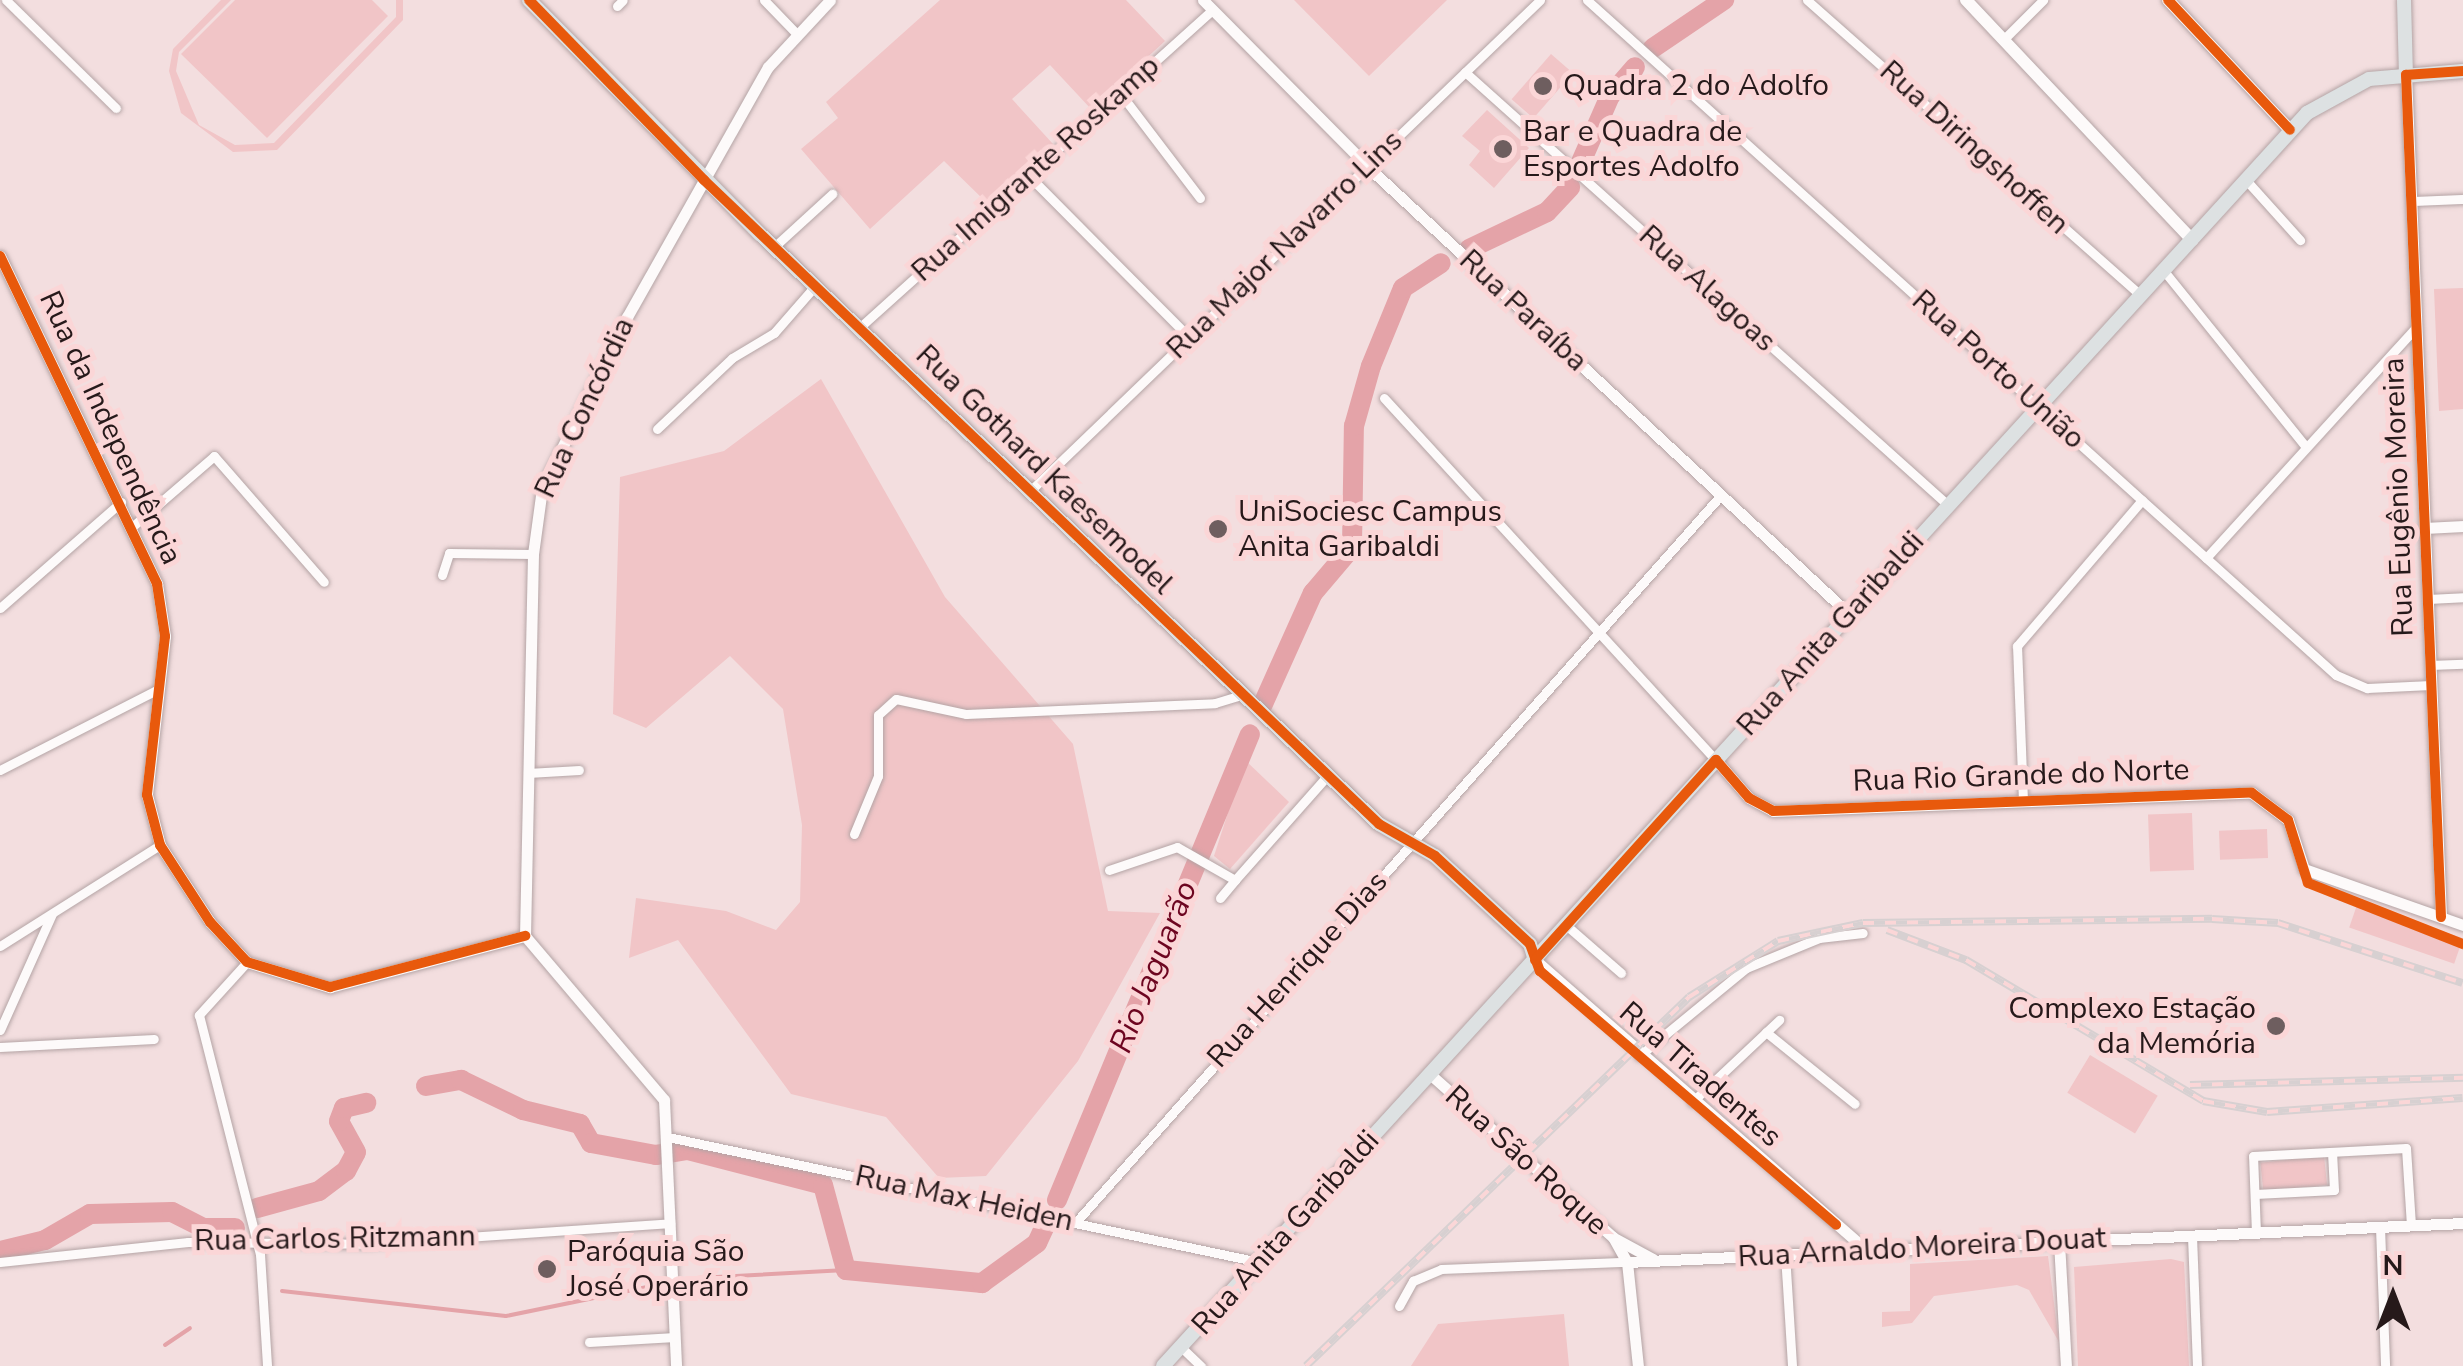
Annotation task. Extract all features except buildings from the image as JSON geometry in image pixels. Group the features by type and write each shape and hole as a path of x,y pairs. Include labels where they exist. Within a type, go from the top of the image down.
{"main road":[{"name":"Rua Gothard Kaesemodel","path":"528,0 774,247 1328,775 1516,931 1535,960"},
{"path":"1966,0 2192,240"},
{"path":"2168,0 2290,130"},
{"name":"Rua Eugênio Moreira","path":"2404,0 2406,75"},
{"name":"Rua Anita Garibaldi","path":"1162,1366 2290,130 2353,84 2406,75 2463,72"}],"street":[{"path":"6,0 116,108"},
{"path":"764,0 796,33"},
{"name":"Rua Concórdia","path":"525,936 533,554 549,472 704,180 796,33 830,0"},
{"name":"Rua Major Navarro Lins","path":"1030,491 1540,0"},
{"name":"Rua Porto União","path":"1587,0 2346,682 2431,685"},
{"name":"Rua Diringshoffen","path":"1807,0 2141,296"},
{"path":"2004,40 2043,0"},
{"name":"Rua Imigrante Roskamp","path":"859,328 1120,93 1208,5"},
{"name":"Rua Paraíba","path":"1208,5 1367,166 1849,614"},
{"name":"Rua Alagoas","path":"1465,72 1948,506"},
{"name":"Rua Eugênio Moreira","path":"2406,75 2441,917"},
{"path":"1120,93 1200,198"},
{"path":"1028,175 1189,337"},
{"path":"2246,180 2300,240"},
{"path":"774,247 832,194"},
{"path":"2412,201 2463,198"},
{"name":"Rua da Independência","path":"0,256 132,526 162,613 158,689 146,770 160,845 247,962"},
{"path":"2164,271 2306,448"},
{"path":"657,430 739,352 774,333 815,286"},
{"path":"2206,558 2417,326"},
{"path":"1384,398 1716,760"},
{"path":"132,526 214,456 324,582"},
{"name":"Rua Henrique Dias","path":"1076,1222 1722,496"},
{"path":"2023,801 2017,646 2142,500"},
{"path":"0,608 121,502"},
{"path":"2425,528 2463,526"},
{"path":"442,575 449,553 533,554"},
{"path":"2428,599 2463,598"},
{"path":"2430,665 2463,664"},
{"path":"0,770 158,689"},
{"path":"854,834 878,776 877,720 896,699 966,714 1215,703 1244,694"},
{"name":"Rua Rio Grande do Norte","path":"1716,760 1750,798 1773,811 2252,793 2288,820 2304,869 2441,917"},
{"path":"528,774 579,770"},
{"path":"1220,898 1328,775"},
{"path":"0,946 160,845"},
{"path":"1109,870 1167,848 1188,850 1236,880"},
{"path":"0,1030 54,911"},
{"path":"2441,917 2463,924"},
{"path":"1566,924 1620,974"},
{"path":"1639,1056 1746,968 1820,938 1863,933"},
{"path":"268,1366 252,1241 199,1015 247,962 330,988 525,936 659,1090 668,1142 676,1366"},
{"name":"Rua Tiradentes","path":"1535,960 1639,1056 1867,1251"},
{"path":"1692,1102 1778,1020"},
{"path":"1766,1032 1856,1104"},
{"path":"0,1047 154,1039"},
{"name":"Rua São Roque","path":"1430,1076 1613,1237 1627,1262 1638,1366"},
{"name":"Rua Max Heiden","path":"668,1142 1259,1262"},
{"path":"2256,1233 2253,1156 2406,1148 2412,1225"},
{"path":"2255,1194 2334,1190 2332,1152"},
{"name":"Rua Carlos Ritzmann","path":"0,1262 252,1241 396,1242 670,1223"},
{"name":"Rua Arnaldo Moreira Douat","path":"1399,1306 1413,1281 1441,1268 2463,1223"},
{"path":"1827,1252 1836,1225"},
{"path":"2380,1227 2385,1366"},
{"path":"2192,1236 2197,1366"},
{"path":"1613,1237 1660,1261"},
{"path":"2059,1242 2066,1366"},
{"path":"1785,1254 1792,1366"},
{"path":"589,1342 674,1337"},
{"path":"1181,1348 1200,1366"}],"shaded area":[{"path":"221,0 231,0 179,52 176,71 199,125 235,145 274,143 396,17 396,0 403,0 403,20 277,150 233,152 181,113 169,71 173,49"},
{"path":"235,0 372,0 388,16 267,138 181,54"},
{"path":"940,0 1126,0 1165,41 1091,109 1050,65 1012,99 1053,144 987,203 944,161 870,229 801,149 838,118 826,102"},
{"path":"1294,0 1447,0 1369,76"},
{"name":"Quadra 2 do Adolfo","path":"1551,54 1573,73 1534,118 1512,99"},
{"name":"Bar e Quadra de Esportes Adolfo","path":"1487,110 1529,148 1494,188 1469,165 1480,151 1462,136"},
{"path":"2463,288 2463,409 2439,411 2434,289"},
{"path":"821,379 945,597 1073,744 1108,911 1160,913 1078,1061 986,1176 939,1178 886,1117 791,1094 678,940 629,958 636,898 726,911 776,930 800,902 802,825 783,709 730,656 646,728 613,714 620,477 724,451"},
{"path":"1245,760 1289,802 1230,869 1214,856"},
{"path":"2192,813 2194,870 2150,872 2148,815"},
{"path":"2267,829 2268,858 2220,860 2219,831"},
{"path":"2358,902 2463,938 2454,964 2349,928"},
{"path":"2090,1055 2158,1096 2135,1133 2067,1093"},
{"path":"2324,1156 2327,1185 2263,1192 2260,1163"},
{"path":"2048,1256 2059,1342 2029,1290 2017,1285 1934,1296 1912,1323 1882,1327 1882,1312 1910,1311 1910,1264"},
{"path":"2171,1259 2184,1262 2189,1366 2078,1366 2074,1267"},
{"path":"1564,1314 1569,1366 1411,1366 1438,1324"}],"waterway":[{"name":"Rio Jaguarão","path":"1653,48 1724,0"},
{"name":"Rio Jaguarão","path":"1581,162 1610,96 1635,67"},
{"name":"Rio Jaguarão","path":"1469,249 1547,212 1570,187"},
{"name":"Rio Jaguarão","path":"1263,704 1313,593 1352,547 1354,426 1371,366 1403,288 1441,263"},
{"name":"Rio Jaguarão","path":"1057,1200 1250,734"},
{"name":"Rio Jaguarão","path":"426,1086 461,1080 523,1110 580,1124 591,1143 656,1155 688,1150 823,1185 846,1270 982,1283 1037,1243 1044,1228"},
{"name":"Rio Jaguarão","path":"257,1208 319,1191 346,1171 356,1152 339,1121 344,1108 366,1103"},
{"name":"Rio Jaguarão","path":"0,1251 45,1240 90,1214 172,1212 203,1228 235,1228"},
{"path":"698,1278 846,1270"},
{"path":"282,1291 506,1316 662,1284"},
{"path":"165,1345 190,1328"}],"railway":[{"path":"1306,1366 1689,997 1778,941 1863,923 2212,919 2278,923 2463,983"},
{"path":"1887,930 1966,960 2203,1101 2267,1112 2463,1098"},
{"path":"2190,1085 2463,1078"}],"cycle path":[{"path":"529,0 704,180 1379,824 1435,856 1530,944 1540,971 1836,1225"},
{"path":"2168,0 2290,130"},
{"path":"2441,917 2406,75 2463,71"},
{"path":"0,256 157,584 165,636 147,795 160,845 210,922 247,962 330,987 525,936"},
{"path":"1535,960 1716,760 1749,798 1773,811 2252,793 2288,820 2308,883 2463,944"}],"place":[{"name":"Quadra 2 do Adolfo","path":"1543,86"},
{"name":"Bar e Quadra de Esportes Adolfo","path":"1503,149"},
{"name":"UniSociesc Campus Anita Garibaldi","path":"1218,529"},
{"name":"Complexo Estação da Memória","path":"2276,1026"},
{"name":"Paróquia São José Operário","path":"547,1269"}]}
